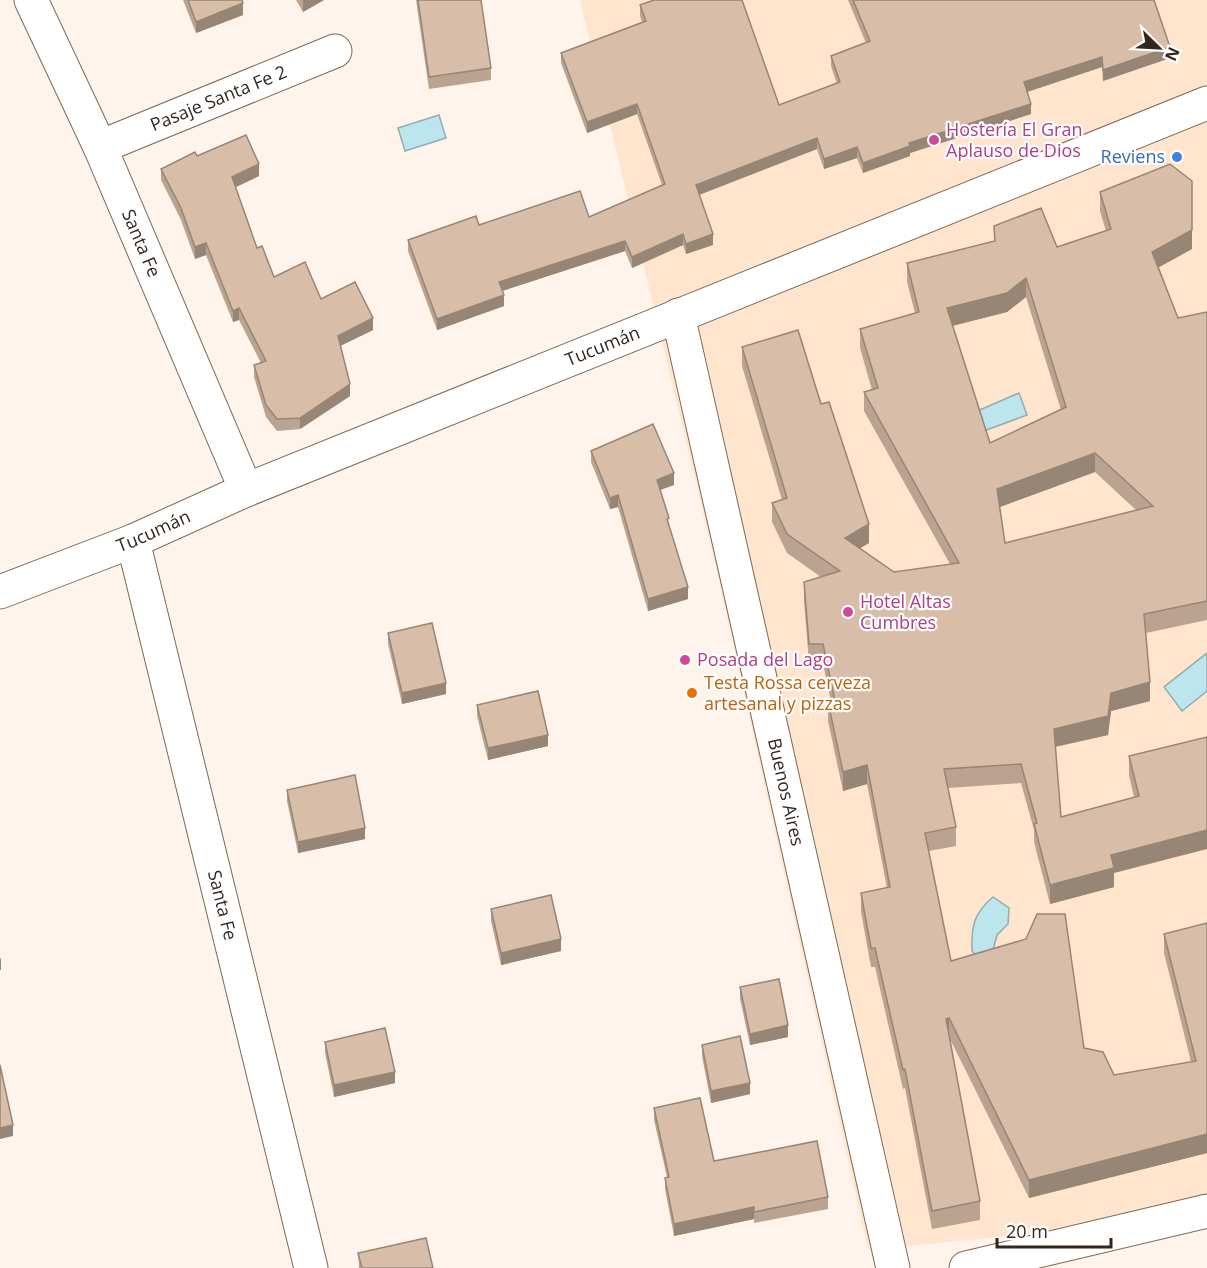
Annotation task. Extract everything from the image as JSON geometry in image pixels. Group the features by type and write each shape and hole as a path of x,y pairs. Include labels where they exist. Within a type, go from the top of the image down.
{"street":[{"name":"Santa Fe","path":"32,0 100,147 246,490"},
{"name":"Pasaje Santa Fe 2","path":"100,147 335,51"},
{"name":"Tucumán","path":"0,592 133,541 246,490 1207,103"},
{"name":"Buenos Aires","path":"678,315 893,1268"},
{"name":"Santa Fe","path":"133,541 311,1268"},
{"path":"966,1268 1207,1211"}],"shaded area":[{"path":"580,0 1207,0 1207,1216 868,1250 713,554"}],"water":[{"path":"439,115 446,138 405,151 398,128"},
{"path":"1019,393 1027,415 981,432 975,412"},
{"path":"1207,653 1207,691 1182,711 1164,687"},
{"path":"993,897 1009,908 1008,924 997,935 992,954 978,958 972,951 973,927 982,909"}],"building":[{"path":"188,0 242,0 243,3 196,22"},
{"path":"418,0 481,0 491,68 429,77"},
{"path":"654,0 742,0 779,105 840,82 831,56 870,41 853,0 1154,0 1170,47 1103,70 1102,57 1024,82 1031,104 909,143 910,146 863,163 857,147 824,159 817,138 696,185 713,234 686,244 683,234 632,257 625,241 499,282 504,295 437,319 408,240 476,216 479,225 580,191 589,217 665,184 637,104 587,122 561,53 646,21 640,5"},
{"path":"246,135 259,164 232,177 257,248 262,246 274,277 305,262 321,299 355,282 373,318 338,336 350,384 300,418 277,419 266,405 254,365 266,361 239,308 233,311 206,243 195,247 181,208 161,169 195,152 197,156"},
{"path":"1170,164 1192,181 1192,230 1152,252 1178,318 1207,312 1207,601 1144,614 1150,682 1111,693 1108,716 1054,729 1061,817 1139,796 1129,756 1207,737 1207,830 1111,855 1114,868 1050,885 1034,824 1037,823 1021,764 944,769 956,827 925,833 951,961 1026,939 1037,914 1065,914 1084,1048 1103,1052 1114,1075 1196,1061 1164,934 1207,923 1207,1134 1029,1180 949,1018 946,1019 980,1201 932,1211 905,1069 903,1070 875,948 871,948 861,893 890,887 867,765 843,772 828,702 835,701 823,644 809,644 804,582 840,571 787,534 772,503 787,498 742,347 798,330 821,404 829,402 869,524 845,538 894,572 959,563 864,392 878,388 860,329 919,312 907,263 995,241 994,226 1041,208 1057,247 1111,229 1100,192","holes":["1026,278 1066,407 990,443 947,308 1007,293","1095,453 1153,506 1005,543 997,489"]},
{"path":"653,424 674,473 657,480 688,587 648,599 618,495 610,498 591,451"},
{"path":"432,623 446,683 402,693 388,633"},
{"path":"538,691 548,735 488,748 477,705"},
{"path":"355,775 365,828 298,842 287,790"},
{"path":"551,895 561,939 501,953 491,909"},
{"path":"779,979 788,1025 750,1034 740,987"},
{"path":"385,1028 395,1072 334,1085 325,1042"},
{"path":"740,1036 750,1083 711,1091 702,1045"},
{"path":"0,1065 13,1125 0,1128"},
{"path":"700,1098 714,1161 817,1141 828,1197 754,1212 754,1207 674,1224 665,1178 669,1177 654,1108"},
{"path":"426,1238 433,1268 362,1268 358,1253"}],"place":[{"name":"Hostería El Gran Aplauso de Dios","path":"934,140"},
{"name":"Reviens","path":"1177,157"},
{"name":"Hotel Altas Cumbres","path":"848,612"},
{"name":"Posada del Lago","path":"685,660"},
{"name":"Testa Rossa cerveza artesanal y pizzas","path":"692,693"}]}
